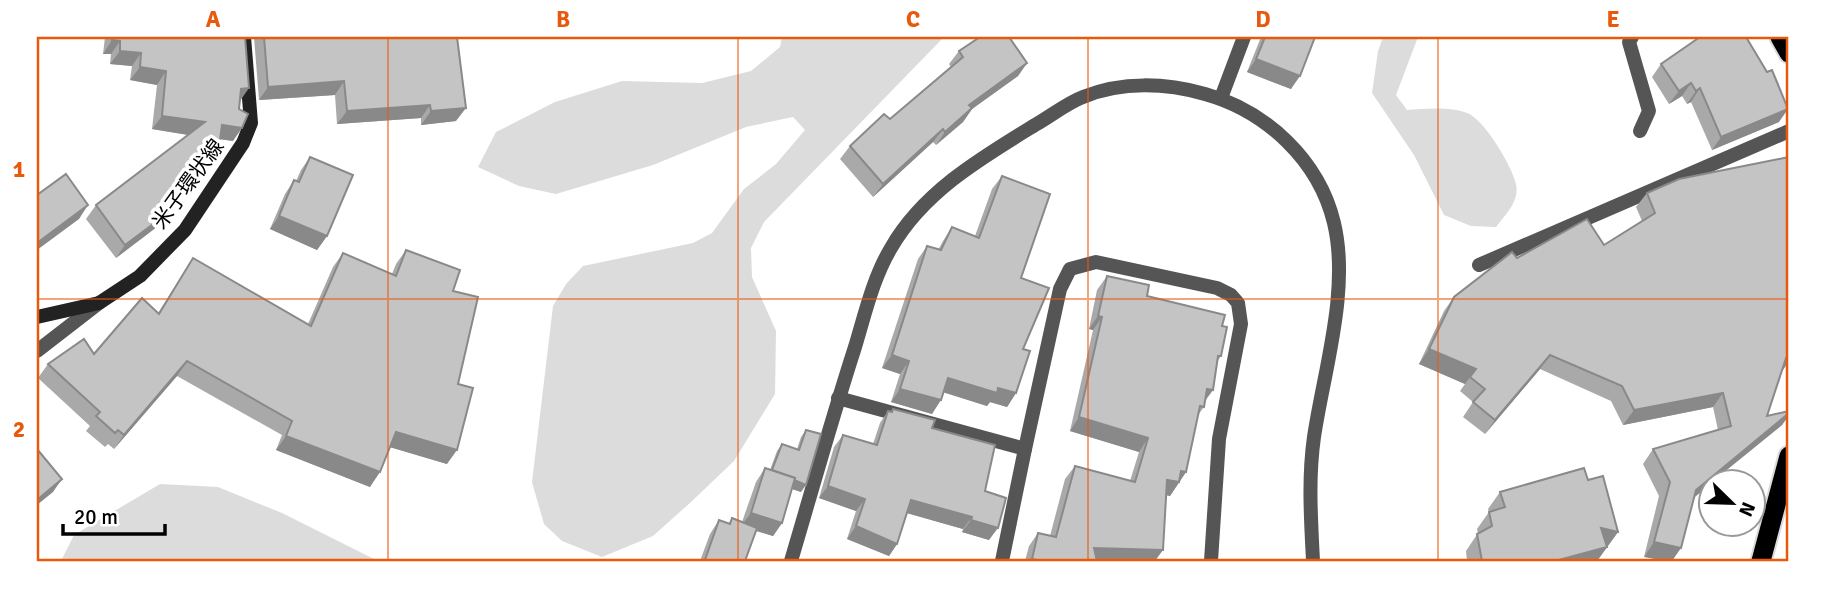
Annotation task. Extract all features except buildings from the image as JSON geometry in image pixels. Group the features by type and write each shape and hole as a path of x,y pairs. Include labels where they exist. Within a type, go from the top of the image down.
{"highway":[{"path":"1780,37 1789,53"},
{"path":"1761,561 1789,456"}],"main road":[{"name":"米子環状線","path":"37,317 99,303 140,276 185,230 243,143 251,122 244,37"}],"street":[{"path":"1221,98 1244,37"},
{"path":"1632,37 1629,42 1649,111 1640,131"},
{"path":"791,561 838,398 874,286 891,248 916,215 972,163 1083,97 1144,85 1182,87 1221,98 1260,117 1294,149 1321,183 1334,223 1341,267 1314,440 1310,481 1312,561"},
{"path":"1479,265 1789,131"},
{"path":"1002,561 1060,289 1070,269 1096,262 1217,288 1231,295 1238,303 1241,324 1219,439 1211,561"},
{"path":"37,351 99,303"},
{"path":"838,398 1025,449"}],"shaded area":[{"path":"782,37 944,37 764,222 751,248 752,277 776,331 775,394 734,461 653,536 602,557 562,541 544,524 532,482 553,306 566,284 583,266 693,243 712,233 744,189 776,164 805,130 793,117 746,127 653,165 556,194 519,186 478,167 496,132 555,102 622,81 702,83 751,71 780,47"},
{"path":"1383,37 1418,37 1396,95 1407,110 1445,109 1467,113 1489,133 1503,155 1517,190 1511,207 1496,227 1471,226 1444,215 1414,155 1372,93 1378,51"},
{"path":"160,484 218,487 282,513 378,561 61,561 74,535"}]}
